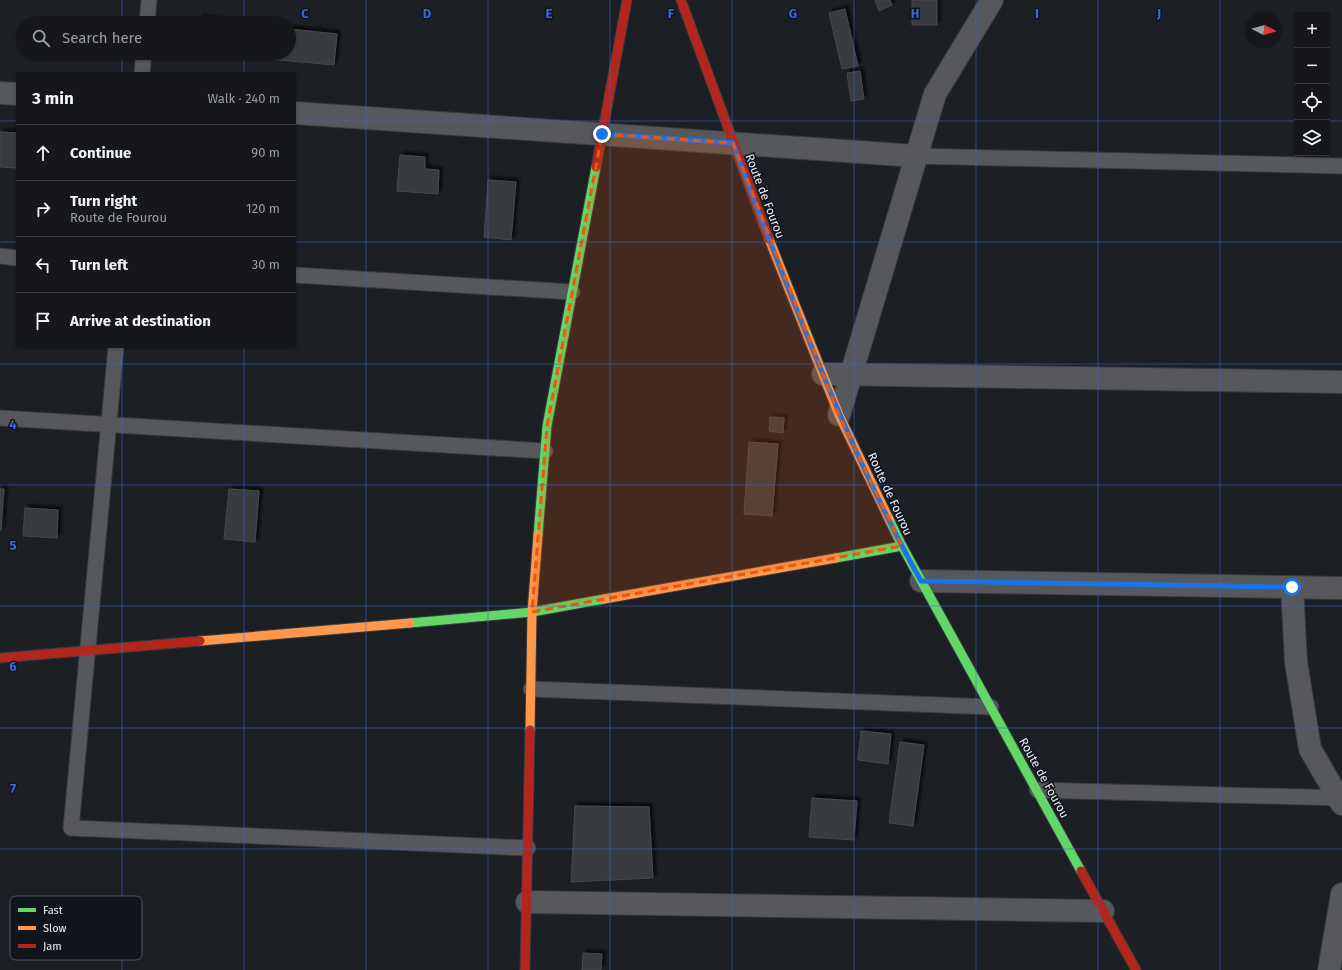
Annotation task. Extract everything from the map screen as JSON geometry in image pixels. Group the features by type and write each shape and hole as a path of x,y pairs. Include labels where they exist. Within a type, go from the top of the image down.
{"street":[{"path":"525,970 532,612 547,426 626,0"},
{"name":"Route de Fourou","path":"681,0 756,206 839,415 902,546 1136,970"},
{"path":"839,415 935,94 992,0"},
{"path":"0,93 16,94"},
{"path":"296,113 916,156"},
{"path":"823,374 1342,382"},
{"path":"0,658 532,612 902,546"},
{"path":"921,581 1342,588"},
{"path":"1292,587 1296,662 1310,749 1341,800"},
{"path":"1329,970 1342,894"},
{"path":"527,902 1103,910"}],"lane":[{"path":"148,16 149,0"},
{"path":"142,72 143,60"},
{"path":"916,156 1342,166"},
{"path":"0,256 16,258"},
{"path":"296,275 572,292"},
{"path":"116,348 71,828 528,848"},
{"path":"0,418 545,451"},
{"path":"531,689 991,707"},
{"path":"1037,790 1341,800"}],"highlighted area":[{"path":"602,134 733,143 839,415 902,546 532,612 547,426"}],"building":[{"path":"875,0 890,0 892,5 879,11"},
{"path":"912,0 937,0 937,25 912,25"},
{"path":"845,9 858,66 842,69 829,13"},
{"path":"296,30 337,34 334,65 280,60 296,60"},
{"path":"860,71 864,99 851,101 847,73"},
{"path":"0,132 16,133 16,168 0,167"},
{"path":"400,155 425,157 425,169 439,170 438,194 397,191"},
{"path":"488,180 516,182 511,240 484,237"},
{"path":"770,417 784,418 783,433 769,431"},
{"path":"749,442 778,444 772,516 744,514"},
{"path":"0,489 4,489 1,530 0,530"},
{"path":"229,489 259,491 255,542 224,539"},
{"path":"25,508 58,510 57,538 23,536"},
{"path":"861,731 891,734 888,764 858,760"},
{"path":"900,742 924,745 913,826 889,823"},
{"path":"812,798 857,801 854,840 809,837"},
{"path":"575,806 649,807 653,878 571,882"},
{"path":"583,953 602,954 601,970 582,970"}],"traffic: fast":[{"path":"538,535 547,426 596,167"},
{"path":"889,519 902,546 1081,871"},
{"path":"836,558 902,546"},
{"path":"410,623 532,612 604,599"}],"traffic: slow":[{"path":"769,239 839,415 889,519"},
{"path":"530,730 532,612 538,535"},
{"path":"604,599 836,558"},
{"path":"200,641 410,623"}],"traffic: jam":[{"path":"596,167 627,0"},
{"path":"681,0 769,239"},
{"path":"0,658 200,641"},
{"path":"525,970 530,730"},
{"path":"1081,871 1136,970"}],"route":[{"path":"602,134 733,143 756,206 839,415 902,546 921,581 1292,587"}]}
